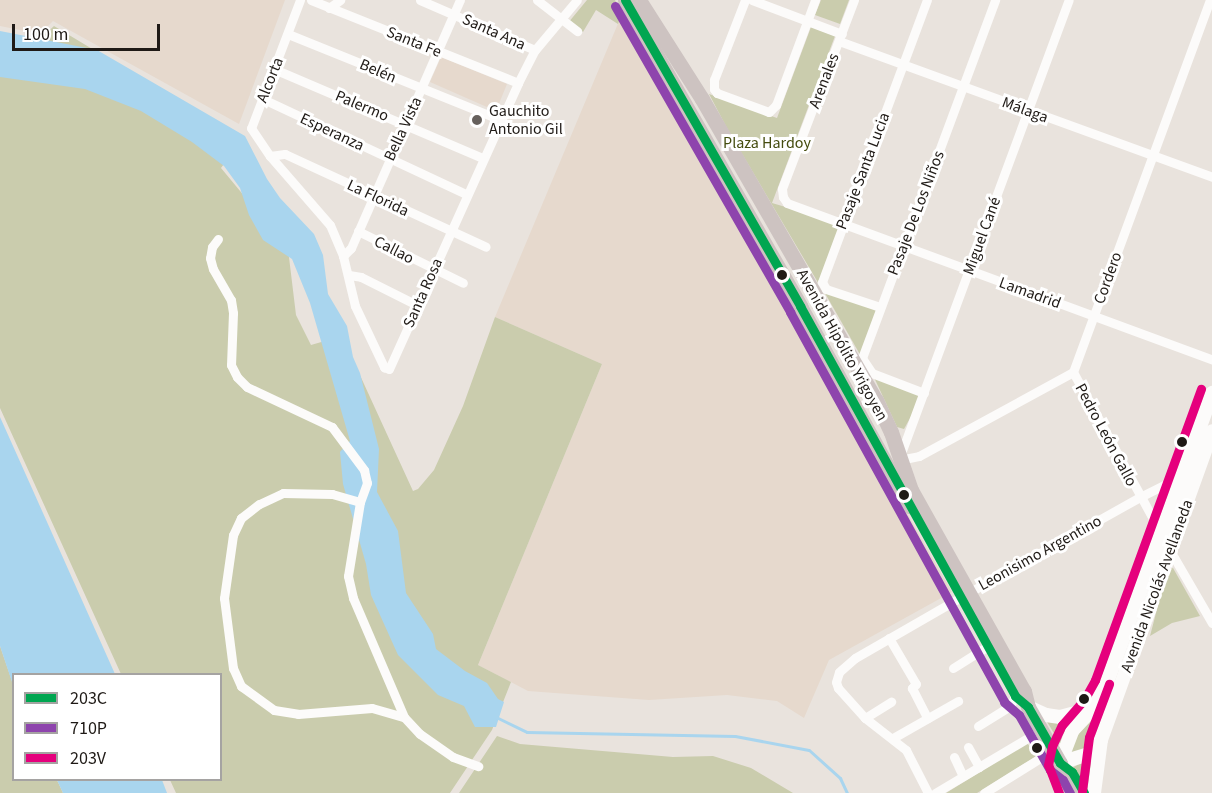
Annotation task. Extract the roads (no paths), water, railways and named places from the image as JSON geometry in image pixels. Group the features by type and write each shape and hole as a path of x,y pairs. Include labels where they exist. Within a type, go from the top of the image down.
{"main road":[{"name":"Avenida Hipólito Yrigoyen","path":"625,0 800,306 893,463 965,595 1024,691 1028,707 1057,757 1072,793"},
{"name":"Avenida Hipólito Yrigoyen","path":"639,0 711,114 876,400 891,432 893,463"},
{"path":"695,122 711,114"},
{"path":"800,306 816,296"},
{"name":"Avenida Nicolás Avellaneda","path":"1094,793 1101,740 1170,550 1212,393"},
{"name":"Avenida Nicolás Avellaneda","path":"1057,757 1072,731 1094,707 1106,685 1161,534 1212,431"},
{"name":"Avenida Hipólito Yrigoyen","path":"965,595 988,646 1015,696 1028,707"},
{"path":"1028,707 1046,716 1060,717 1094,707"},
{"path":"1057,757 1084,757 1101,740"},
{"name":"Avenida Hipólito Yrigoyen","path":"1057,757 1072,772 1084,793"}],"street":[{"name":"Alcorta","path":"270,156 251,128 300,0"},
{"name":"Santa Fe","path":"311,0 518,83"},
{"path":"329,8 340,0"},
{"name":"Santa Ana","path":"420,0 535,50"},
{"name":"Bella Vista","path":"343,256 351,248 460,0"},
{"path":"537,0 577,31"},
{"name":"Santa Rosa","path":"270,156 330,225 349,275 355,306 384,367 389,369 518,83 535,50 577,0"},
{"path":"745,0 714,80 714,89 717,93 769,112 773,110 815,0"},
{"name":"Málaga","path":"752,0 808,21 903,65 1212,177"},
{"name":"Arenales","path":"783,197 782,189 854,0"},
{"name":"Pasaje Santa Lucia","path":"880,307 823,286 823,277 927,0"},
{"name":"Pasaje De Los Niños","path":"924,393 872,373 862,358 995,0"},
{"name":"Miguel Cané","path":"893,463 924,393 1069,0"},
{"name":"Cordero","path":"1073,372 1210,0"},
{"name":"Belén","path":"288,34 501,120"},
{"name":"Palermo","path":"274,69 483,158"},
{"name":"Esperanza","path":"263,99 389,160 466,194"},
{"name":"La Florida","path":"270,156 285,154 486,247"},
{"name":"Lamadrid","path":"783,197 787,203 1212,359"},
{"name":"Callao","path":"358,231 463,283"},
{"path":"219,239 212,247 210,258 213,269 231,300 233,313 231,357 237,377 247,387 332,427 364,470 367,483 360,502 348,576 353,598 404,717 420,734 453,757 478,766"},
{"path":"349,275 361,277 417,305"},
{"path":"893,463 919,456 1073,372"},
{"name":"Pedro León Gallo","path":"1073,372 1140,497 1212,623"},
{"name":"Leonisimo Argentino","path":"928,793 906,750 865,718 838,688 836,677 846,665 889,638 1140,497 1189,476"},
{"path":"360,502 332,494 283,493 260,504 241,518 233,535 224,598 233,668 242,686 254,698 274,710 298,714 372,708 404,717"},
{"path":"889,638 916,684 912,688 927,718"},
{"path":"953,668 988,646"},
{"path":"978,726 1010,706 1015,696"},
{"path":"893,738 958,701"},
{"path":"865,718 891,702"},
{"path":"935,793 1041,730"},
{"path":"968,747 979,767"},
{"path":"954,757 963,776"},
{"path":"984,793 1057,757"}],"water":[{"path":"0,31 97,50 245,136 267,179 280,198 314,234 323,255 328,294 347,326 353,357 360,373 379,449 377,492 398,531 406,593 433,634 436,649 465,671 487,683 498,699 504,702 496,727 475,727 464,706 438,695 398,655 371,595 366,564 343,484 340,452 350,441 310,303 292,259 263,240 249,215 240,188 224,166 192,142 141,111 85,89 0,77"},
{"path":"0,417 115,673 12,673 12,682 0,646"},
{"path":"57,781 162,781 167,793 63,793"}],"waterway":[{"path":"496,717 527,732 735,736 809,750 840,778 847,793"}],"place":[{"name":"Gauchito Antonio Gil","path":"477,120"}],"park label":[{"name":"Plaza Hardoy","path":"767,143"}]}
